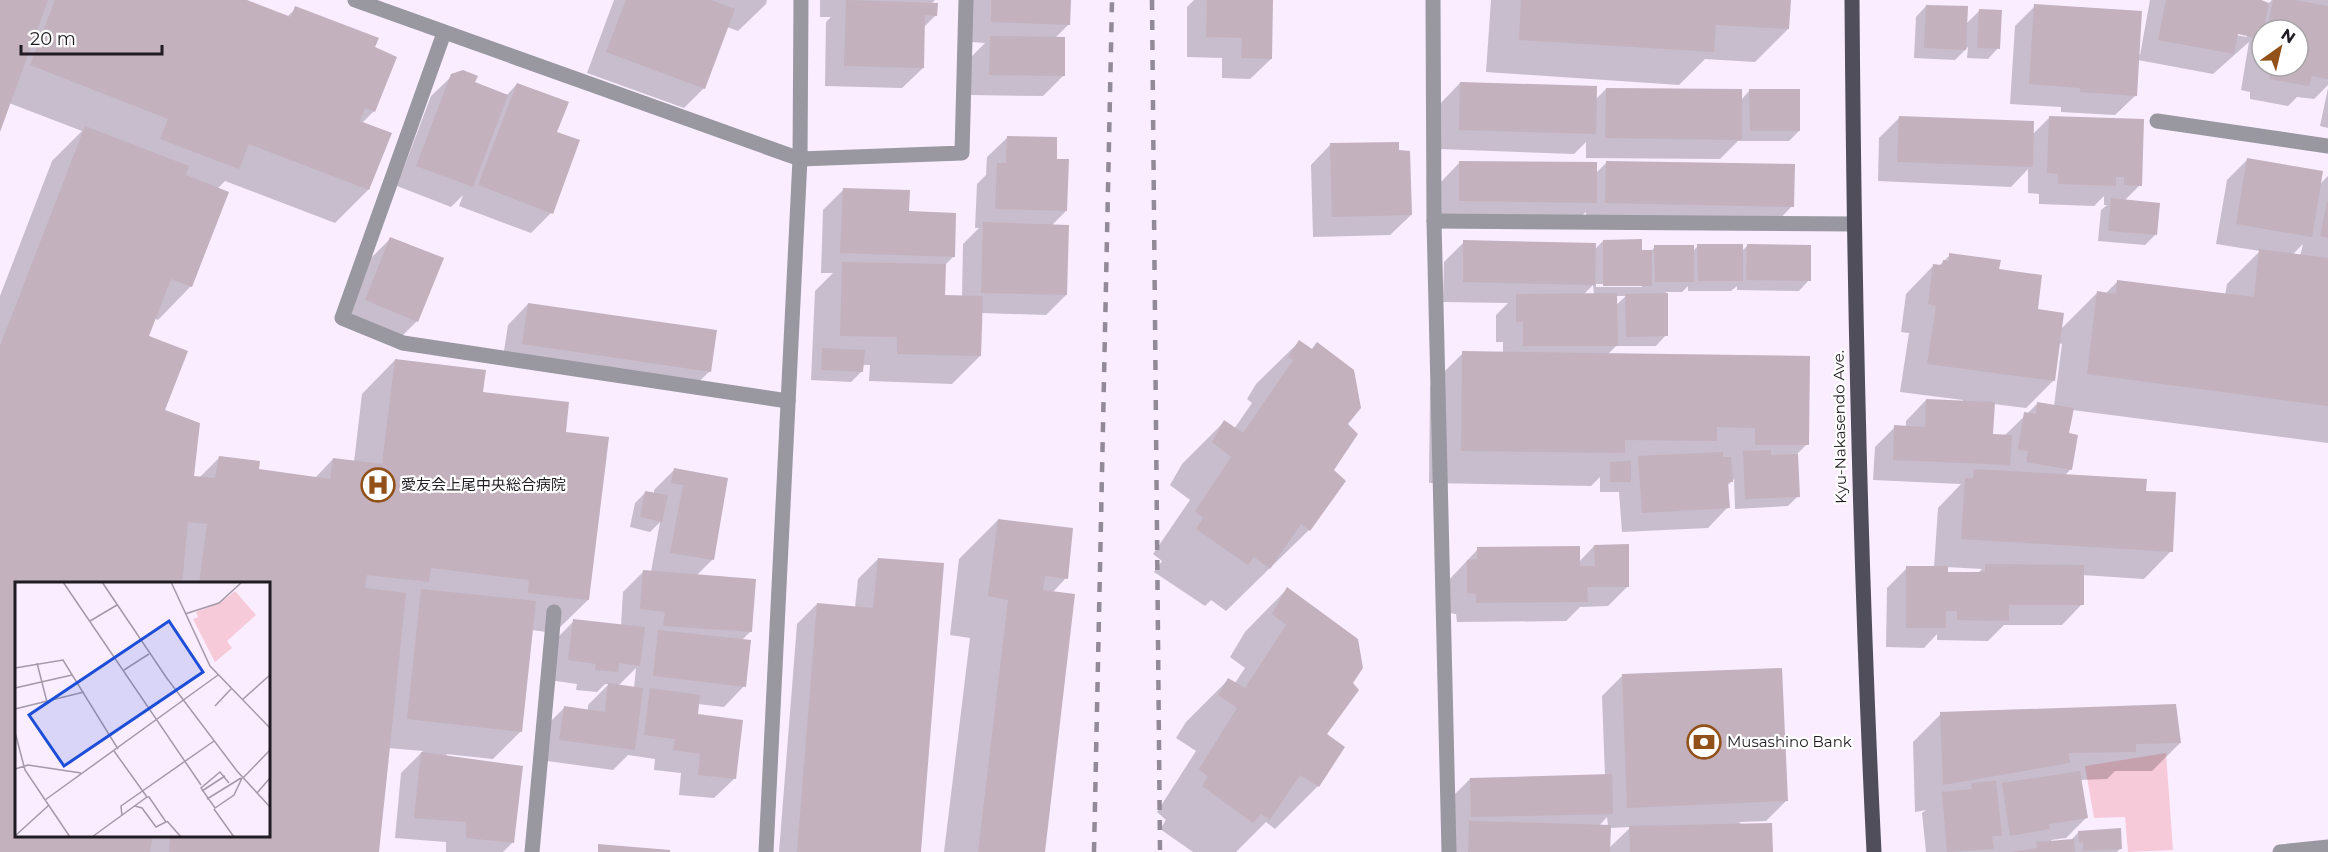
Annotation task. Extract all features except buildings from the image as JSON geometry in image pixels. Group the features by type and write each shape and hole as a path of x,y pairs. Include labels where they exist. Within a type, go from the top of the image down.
{"main road":[{"name":"Kyu-Nakasendo Ave.","path":"1852,0 1854,224 1863,615 1874,852"}],"street":[{"path":"355,0 800,159 962,153 966,0"},
{"path":"766,852 800,159 801,0"},
{"path":"1433,0 1434,221 1449,852"},
{"path":"444,33 342,318 403,343 788,401"},
{"path":"2157,121 2328,146"},
{"path":"1434,221 1854,224"},
{"path":"532,852 554,612"},
{"path":"2280,852 2328,848"}],"shaded area":[{"path":"2166,753 2173,850 2128,852 2125,817 2094,818 2085,766"}],"railway":[{"path":"1094,852 1112,0"},
{"path":"1152,0 1160,852"}],"place":[{"name":"愛友会上尾中央総合病院","path":"378,485"},
{"name":"Musashino Bank","path":"1704,742"}]}
